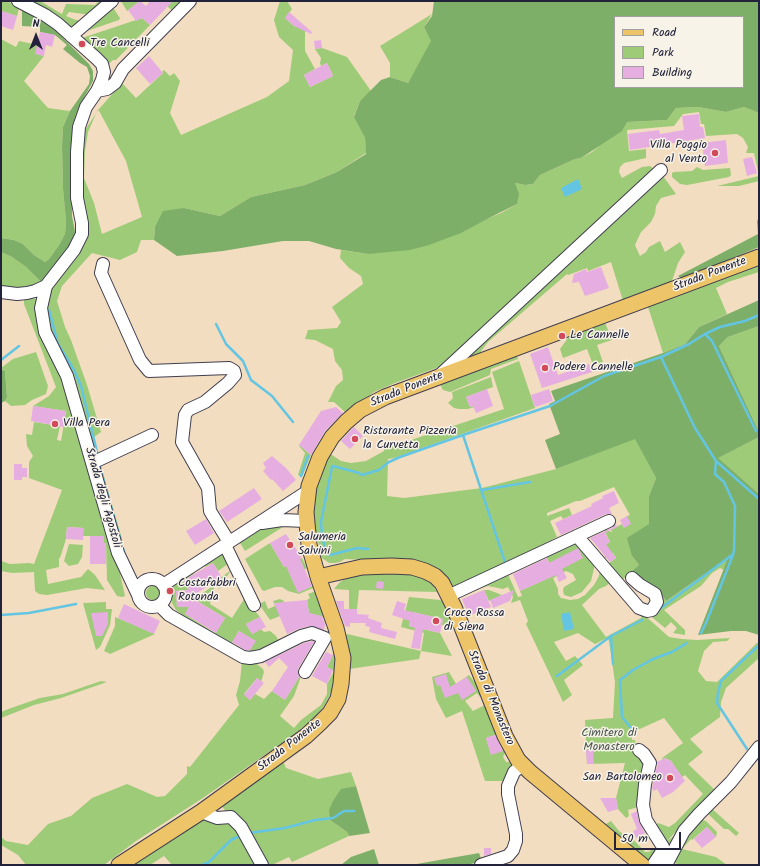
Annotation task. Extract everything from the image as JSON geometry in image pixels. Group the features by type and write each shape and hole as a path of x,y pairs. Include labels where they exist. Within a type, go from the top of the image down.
{"main road":[{"name":"Strada Ponente","path":"119,865 201,812 315,728 330,713 338,698 341,684 343,658 336,628 318,577 309,545 306,521 308,491 322,452 332,437 346,422 360,410 376,401 759,257"},
{"name":"Strada di Monastero","path":"318,577 353,569 375,566 412,567 435,576 442,583 448,596 510,748 522,765 642,865"}],"street":[{"name":"Strada degli Agostoli","path":"18,1 45,15 71,36 102,64 104,72 97,91 86,107 79,127 77,152 77,198 82,223 82,234 74,250 46,286 41,308 45,332 67,376 121,560 141,602 148,606 155,607 159,605"},
{"path":"71,36 112,1"},
{"path":"97,91 107,89 115,83 123,69 190,1"},
{"path":"438,377 661,170"},
{"path":"104,264 101,274 125,330 140,360 149,371 229,368 234,371 235,375 228,383 204,402 188,410 185,415 182,442 208,488 210,511 227,544 254,605"},
{"path":"1,292 17,294 27,293 46,286"},
{"path":"92,463 152,435"},
{"path":"305,672 325,638 312,633 300,636 261,656 250,658 243,657 169,615 159,605 165,598 166,594 163,585 308,491"},
{"path":"257,524 282,520 306,521"},
{"path":"448,596 609,521"},
{"path":"577,536 639,608 647,612 652,610 658,602 655,594 632,578"},
{"name":"Strada degli Agostoli","path":"121,560 137,575 148,580 158,581 163,585"},
{"path":"138,595 140,586 148,580"},
{"path":"666,865 684,831 731,782 759,747"},
{"path":"639,750 644,754 650,763 645,784 643,805 646,820 663,847 653,865"},
{"path":"481,865 508,856 513,850 516,841 516,834 508,786 514,772 522,765"},
{"path":"201,812 217,818 231,817 241,827 262,865"}],"green space":[{"path":"1,1 6,1 17,5 19,8 17,16 1,11"},
{"path":"25,1 40,1 62,14 66,4 95,5 99,1 106,1 91,15 69,12 66,16 83,21 78,28 68,27"},
{"path":"121,1 140,1 127,11"},
{"path":"161,1 186,1 175,13"},
{"path":"280,1 287,1 292,9 285,18 294,26 305,29 305,51 315,69 304,75 310,87 333,76 327,63 321,66 321,58 315,49 322,48 347,57 371,91 360,101 354,116 365,138 366,153 337,172 305,185 251,197 220,216 184,208 155,227 154,240 141,240 137,252 120,260 92,253 62,286 57,301 65,327 87,385 101,432 94,437 124,546 120,546 51,333 46,308 50,286 87,233 88,219 84,206 81,151 85,130 96,113 88,132 85,151 84,178 94,203 102,234 142,217 126,161 98,110 122,83 136,98 163,73 162,72 164,70 170,76 174,73 180,81 170,113 181,135 267,97 289,81 293,50 279,37 274,20"},
{"path":"434,1 759,1 759,113 744,107 726,112 698,107 676,108 667,120 627,122 622,131 581,158 575,159 540,175 533,184 525,185 515,183 519,194 517,204 461,233 429,245 410,250 368,254 336,249 309,241 283,241 223,251 177,256 154,240 155,227 163,211 184,208 220,216 251,197 305,185 337,172 366,154 365,138 354,117 360,101 381,80 390,77 408,83 431,41 424,27 432,16"},
{"path":"112,6 120,18 119,20 81,33"},
{"path":"22,10 33,11 53,28 89,64 93,71 93,81 79,107 72,127 72,216 75,232 74,238 70,249 42,283 26,267 12,257 1,252 1,238 14,240 23,244 34,255 45,262 59,245 65,234 66,221 63,189 63,127 70,111 89,84 90,76 87,67 63,49 67,45 55,35 40,32 40,27 22,26"},
{"path":"432,14 424,27 432,41 408,83 390,77 390,63 380,46"},
{"path":"142,18 150,25 116,60 113,60 109,64 82,38"},
{"path":"1,39 16,47 19,41 38,45 36,54 44,56 24,81 48,108 70,111 63,127 62,146 63,189 66,221 65,234 49,259 45,262 34,255 23,244 14,240 1,238"},
{"path":"698,107 726,112 744,107 759,113 759,176 754,153 746,153 748,147 743,138 737,134 706,136 704,124 701,124 699,112 683,114 674,126 627,130 629,151 646,149 646,158 624,163 620,167 619,172 622,178 642,167 650,166 654,169 439,367 374,392 346,413 334,402 328,402 336,386 343,380 342,370 335,361 333,349 315,340 305,339 308,330 337,328 341,322 332,307 363,284 361,276 349,268 340,258 341,250 368,254 489,218 517,204 515,183 525,185 533,184 540,175 575,159 581,158 592,152 627,122 667,120 676,108"},
{"path":"697,167 703,170 730,168 731,175 729,177 687,185 680,184 672,177 672,173 674,172 692,171"},
{"path":"660,175 663,176 676,194 661,198 656,206 655,214 651,222 641,232 635,245 640,256 646,252 649,247 660,241 665,252 680,242 685,252 678,263 672,281 673,283 623,301 611,262 588,271 587,268 568,275 567,274 488,342 479,354 469,357 467,356"},
{"path":"759,176 759,181 739,186 717,186"},
{"path":"759,217 759,247 682,279 678,276 758,234 757,221"},
{"path":"1,252 12,257 26,267 42,283 32,288 1,290"},
{"path":"759,263 759,272 728,282 716,288 727,314 699,327 685,344 663,353 647,304"},
{"path":"27,297 36,299 38,302 42,333 61,378 119,569 125,596 122,597 117,596 107,580 106,543 104,543 104,536 83,536 83,528 67,527 66,539 59,558 59,567 46,570 48,584 81,577 88,569 95,575 105,590 87,588 47,595 39,594 35,591 34,572 12,573 1,571 1,561 10,564 34,564 62,490 29,478 29,462 33,456 27,446 26,434 32,435 34,422 60,426 57,440 61,441 66,411 33,406 49,396 56,387 24,304 24,299"},
{"path":"759,300 759,326 728,337 719,346 759,432 759,437 718,458 759,494 759,635 746,631 731,631 698,635 728,558 666,601 659,591 643,583 632,571 639,565 632,556 627,538 649,524 649,496 656,478 635,439 556,469 545,440 560,434 549,404 555,401 551,391 663,353 685,344 699,327"},
{"path":"604,320 612,340 597,345 603,362 593,365 587,349 563,358 560,349 573,331"},
{"path":"759,326 759,432 719,346 728,337"},
{"path":"36,352 48,386 46,394 25,405 11,406 5,401 7,397 5,371 1,368 13,359"},
{"path":"516,353 518,359 491,369 490,375 450,392 443,390 440,384"},
{"path":"519,361 535,408 388,459 387,496 404,498 482,488 556,469 635,438 656,478 649,496 649,524 632,556 639,565 620,582 605,566 616,558 613,553 605,558 605,553 601,547 610,542 603,528 606,526 608,531 612,532 611,530 622,524 624,528 627,516 630,515 614,487 547,513 547,516 569,508 572,515 563,519 561,516 550,521 557,537 508,564 461,587 451,587 367,560 345,559 340,562 329,563 322,558 317,534 312,525 311,507 326,451 341,461 351,463 366,461 384,451 384,449 504,409 492,372"},
{"path":"1,369 5,371 7,397 5,401 1,403"},
{"path":"491,377 493,387 466,397 470,407 474,407 459,409 454,408 448,403 453,398 452,392"},
{"path":"759,437 759,494 717,458"},
{"path":"299,445 311,455 302,477 298,475 305,453"},
{"path":"286,525 245,551 240,543 261,529"},
{"name":"Cimitero di Monastero","path":"574,540 595,564 591,581 582,592 571,597 564,595 564,587 576,580 573,574 566,571 553,578 558,589 558,594 561,598 570,600 578,599 585,595 594,585 599,576 600,568 612,581 599,589 582,605 606,637 641,618 641,613 669,637 697,640 730,638 727,641 713,642 704,651 698,671 706,681 717,682 759,641 759,658 726,688 721,702 720,717 690,739 703,752 688,764 715,790 667,841 678,833 667,851 654,828 658,823 669,827 675,823 703,794 685,775 682,777 671,761 665,758 662,759 683,743 664,718 631,733 632,740 635,740 636,755 646,762 638,807 628,810 629,816 626,818 618,809 616,798 625,763 587,764 585,720 613,718 615,682 609,641 607,638 595,644 578,633 554,642 566,661 575,656 583,665 564,680 572,695 563,702 526,624 528,621 520,600 511,603 513,597 508,587 503,589 488,586 455,599 507,572 518,597 522,596 520,591 555,575 545,554"},
{"path":"270,543 284,567 302,558 307,568 291,576 298,592 313,586 313,588 299,594 288,591 282,587 275,587 264,591 262,590 245,559"},
{"path":"69,544 83,545 82,557 78,564 69,566 64,561"},
{"path":"222,552 228,564 218,571 213,563 205,567 203,564"},
{"path":"729,558 724,570 720,568 712,573 701,586 664,610 685,630 685,635 673,633 677,628 671,622 665,628 647,613 659,591 666,601"},
{"path":"231,570 219,589 214,583"},
{"path":"192,571 194,574 183,581 189,590 176,591 177,607 189,607 185,614 215,633 225,618 194,599 213,586 214,588 210,604 232,618 246,596 251,606 260,617 246,624 252,634 261,629 264,632 270,631 276,636 281,644 250,656 180,616 181,614 176,610 172,603 172,588 174,584","holes":["239,631 255,641 248,653 232,643"]},
{"path":"408,571 431,582 437,592 359,590 357,609 349,609 349,590 334,589 340,582 358,575 377,572"},
{"path":"150,586 156,586 160,590 160,596 156,600 150,600 146,596 146,590"},
{"path":"484,590 489,590 502,595 489,601"},
{"path":"316,591 327,618 309,613 307,600 310,598 308,594"},
{"path":"409,597 440,600 444,603 454,625 442,625 443,619 412,612 409,626 440,633 452,656 421,651 424,633 401,627"},
{"path":"280,599 284,601 285,614 270,620 259,604 265,601 268,609 275,606 273,601"},
{"path":"106,602 106,609 112,609 110,625 100,647 96,650 83,603"},
{"path":"115,617 155,634 110,654 104,651 115,626"},
{"path":"347,634 421,651 419,659 349,669 345,636"},
{"path":"336,649 335,681 324,706 314,718 296,733 203,798 136,841 104,865 26,865 18,855 1,845 1,837 6,841 28,845 48,824 71,816 92,798 127,784 157,797 165,796 187,774 187,766 190,767 239,705 236,695 240,681 242,661 253,661 263,669 264,672 261,682 257,678 244,694 250,700 255,694 264,699 272,691 285,700 303,671 294,696 280,716 294,728 301,720 321,705 327,694 327,684 334,671 327,667 334,650"},
{"path":"449,672 456,684 469,675 480,689 483,696 480,697 477,693 465,701 473,711 485,705 483,700 498,734 486,738 491,754 504,750 505,753 503,757 506,762 511,762 516,767 507,781 485,781 462,711 446,718 436,699 432,677"},
{"path":"101,681 107,682 61,698 34,705 1,718 1,712 11,708 40,698 63,694"},
{"path":"283,761 286,768 318,779 351,772 356,786 341,790 330,820 347,832 349,836 292,862 289,857 272,865 172,865 164,856 150,865 133,865 204,818 218,816 225,810 221,805"},
{"path":"532,766 606,824 611,821 619,831 623,834 629,835 645,852 649,852 652,849 657,849 656,843 652,843 654,837 660,847 659,852 654,859 648,861 642,859 575,803 533,771 531,768"},
{"path":"356,786 370,833 349,836 347,832 330,820 329,810 341,789"},
{"path":"710,807 739,833 736,836 728,829 724,829 705,811"},
{"path":"698,819 706,821 717,832 716,837 707,827 692,840 691,839 682,849 716,857 727,865 682,865 674,863 685,833"},
{"path":"374,849 379,865 341,865 351,857"},
{"path":"479,853 482,861 467,865 411,865"}],"water":[{"path":"578,179 582,189 565,197 561,188"},
{"path":"570,612 574,629 564,631 561,614"}],"building":[{"path":"140,1 146,6 150,1 173,1 150,25 142,18 136,21 128,10"},
{"path":"1,11 17,16 13,30 1,26"},
{"path":"289,12 312,32 311,34 294,26 285,18"},
{"path":"40,32 55,35 52,47 46,45 44,56 35,54"},
{"path":"321,40 322,48 315,49 314,41"},
{"path":"149,56 163,73 150,84 136,68"},
{"path":"327,63 333,76 310,87 304,75"},
{"path":"699,114 700,127 703,127 705,138 630,150 628,134 659,130 660,134 684,130 682,116"},
{"name":"Villa Poggio al Vento","path":"726,140 728,163 705,166 702,143"},
{"path":"752,157 757,173 747,176 743,159"},
{"path":"601,267 609,288 585,296 579,282 572,283 574,274 586,269 587,272"},
{"name":"Podere Cannelle","path":"548,347 558,375 589,364 592,372 542,388 530,354"},
{"path":"487,389 493,406 476,413 473,406 470,407 466,397"},
{"path":"549,389 553,401 535,407 531,395"},
{"name":"Villa Pera","path":"33,406 66,411 63,427 31,421"},
{"path":"336,407 343,413 325,431 311,455 299,445 321,411"},
{"name":"Ristorante Pizzeria la Curvetta","path":"354,427 363,436 350,449 341,441"},
{"path":"272,456 286,468 296,480 283,491 263,471 266,468 263,463"},
{"path":"14,464 22,464 22,468 27,468 27,477 22,477 22,480 14,480"},
{"path":"254,488 262,499 227,522 219,511"},
{"path":"614,491 619,503 609,508 612,514 606,514 561,535 555,523 592,506 591,504 603,498 602,496"},
{"path":"627,516 631,524 624,528 620,520"},
{"path":"206,519 214,533 195,545 186,531"},
{"path":"616,524 617,527 605,533 610,542 606,544 616,558 610,562 590,538 612,528"},
{"path":"67,527 84,528 83,540 66,539"},
{"path":"286,534 302,558 300,559 312,586 298,593 286,566 284,567 270,543"},
{"path":"90,536 104,536 104,543 106,543 106,564 90,564"},
{"path":"578,548 583,558 562,569 567,578 559,582 556,575 520,591 513,574 547,558 549,563"},
{"path":"213,563 222,578 190,597 225,618 216,633 185,614 189,607 177,607 176,591 189,590 183,581"},
{"path":"377,581 384,582 383,589 376,588"},
{"path":"484,590 491,607 471,615 468,608 466,609 462,599"},
{"path":"514,590 510,601 493,608 490,600"},
{"path":"307,600 309,613 322,616 325,624 324,630 310,626 287,634 274,603"},
{"path":"336,601 344,601 344,609 357,609 357,614 369,615 368,618 382,623 381,628 397,632 395,639 369,632 370,627 365,626 366,623 350,623 350,627 345,626"},
{"path":"397,601 406,604 404,610 443,619 440,633 423,629 420,649 411,648 415,628 409,626 410,621 392,615"},
{"path":"124,604 160,621 154,634 118,618"},
{"path":"108,612 108,624 102,636 96,636 91,613"},
{"path":"260,617 266,627 252,634 246,624"},
{"path":"239,631 256,641 250,650 245,650 232,642"},
{"path":"314,642 298,669 299,677 285,700 272,691 288,667 279,658 269,667 265,662 304,643"},
{"path":"326,652 333,655 327,667 333,670 327,684 312,676"},
{"path":"446,674 450,687 467,677 476,691 462,700 458,693 445,698 440,685 437,686 434,678"},
{"path":"257,678 264,683 250,700 244,695"},
{"path":"495,735 503,751 491,755 486,738"},
{"path":"586,750 593,750 594,764 587,764"},
{"name":"San Bartolomeo","path":"665,758 671,761 685,781 673,792 662,798 657,789 654,791 652,788 658,765 657,762"},
{"path":"600,798 616,798 618,809 608,812"},
{"path":"637,811 639,822 645,833 636,838 633,831 637,829 631,814"},
{"path":"707,827 716,837 702,848 694,839"},
{"path":"484,848 491,848 491,854 484,856"}],"waterway":[{"path":"49,310 58,344 74,370 81,386 98,456"},
{"path":"368,549 357,548 330,555 326,553 321,522 333,466 362,475 379,470 389,462 400,457 550,406 604,376 661,357 720,327 745,321 759,315"},
{"path":"216,324 226,344 243,361 251,380 272,396 293,422"},
{"path":"705,334 712,341 756,431"},
{"path":"1,360 19,346"},
{"path":"661,357 695,428 716,461 759,499"},
{"path":"463,435 505,562"},
{"path":"301,476 308,456"},
{"path":"701,633 734,550 735,506 724,482 715,474 716,461"},
{"path":"99,464 124,552"},
{"path":"482,490 530,482"},
{"path":"657,611 732,555"},
{"path":"1,615 29,613 76,604"},
{"path":"557,676 611,636 642,620"},
{"path":"611,636 613,664"},
{"path":"636,734 622,717 620,680 633,670 653,659 672,652 687,643"},
{"path":"747,749 717,703 718,693 721,681 759,645"},
{"path":"249,833 285,828 315,820 333,818 344,811 354,811"},
{"path":"202,865 209,862 231,840 242,835"}],"place":[{"name":"Tre Cancelli","path":"82,44"},
{"name":"Villa Poggio al Vento","path":"715,153"},
{"name":"Le Cannelle","path":"562,336"},
{"name":"Podere Cannelle","path":"545,368"},
{"name":"Villa Pera","path":"55,424"},
{"name":"Ristorante Pizzeria la Curvetta","path":"355,439"},
{"name":"Salumeria Salvini","path":"290,545"},
{"name":"Costafabbri Rotonda","path":"170,591"},
{"name":"Croce Rossa di Siena","path":"436,621"},
{"name":"San Bartolomeo","path":"670,778"}]}
